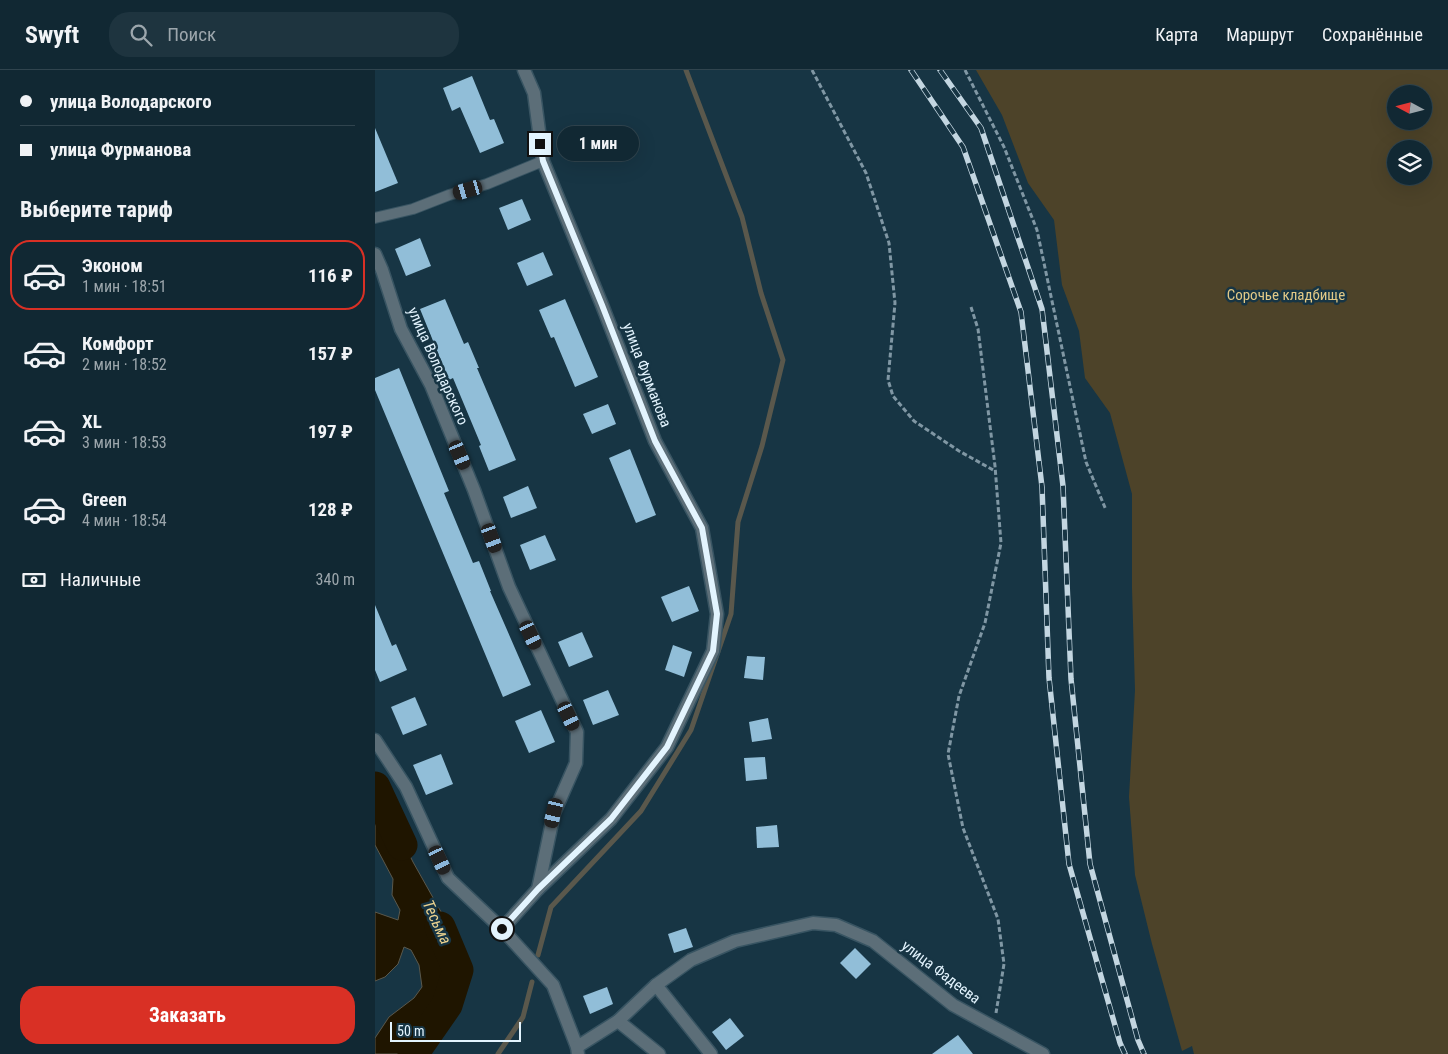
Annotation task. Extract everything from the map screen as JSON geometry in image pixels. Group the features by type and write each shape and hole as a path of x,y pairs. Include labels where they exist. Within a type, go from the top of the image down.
{"street":[{"name":"улица Фурманова","path":"524,70 533,93 543,161 655,441 702,528 717,614 713,651 667,747 611,819 538,889"},
{"name":"улица Володарского","path":"375,254 401,329 431,385 471,482 509,587 577,732 577,763 554,813 538,889"},
{"path":"375,740 406,787 448,878 502,929 553,985 577,1050 618,1021 656,985 711,1054"},
{"path":"502,929 538,889"},
{"name":"улица Фадеева","path":"656,985 691,960 735,941 813,923 836,925 873,941 953,1005 1043,1054"},
{"path":"618,1021 659,1054"}],"lane":[{"path":"375,218 413,209 449,195 487,184 543,161"}],"path":[{"path":"812,70 866,173 889,243 895,303 889,380 893,396 915,421 959,451 996,471"},
{"path":"965,70 1004,147 1037,230 1086,462 1106,510"},
{"path":"971,307 978,328 996,471 1001,543 985,623 959,696 948,754 963,828 998,919 1004,964 994,1028"}],"green space":[{"name":"Сорочье кладбище","path":"976,70 1448,70 1448,1054 1194,1054 1192,1046 1182,1051 1135,875 1129,797 1135,690 1132,494 1110,413 1085,378 1079,331 1062,285 1054,220 1028,183 1002,115"}],"water":[{"path":"375,792 390,815 413,862 454,935 458,959 447,995 411,1034 399,1054 375,1054 375,1038 389,1017 414,998 422,987 419,965 411,950 404,947 398,964 385,977 375,981 375,912 398,920 400,910 392,895 393,879 375,845"}],"building":[{"path":"472,76 490,120 494,119 504,143 480,153 460,107 452,111 443,88"},
{"path":"375,128 398,183 375,192"},
{"path":"522,199 531,220 508,230 499,208"},
{"path":"420,238 431,266 406,276 395,249"},
{"path":"543,252 553,275 527,286 517,263"},
{"path":"445,299 464,344 468,342 516,460 489,471 479,446 481,445 453,378 449,380 420,309"},
{"path":"565,299 598,377 575,387 554,337 551,338 539,310"},
{"path":"399,368 449,491 444,493 473,563 479,561 531,685 503,697 375,390 375,378"},
{"path":"608,404 616,424 592,434 583,414"},
{"path":"630,449 656,515 636,523 609,458"},
{"path":"528,486 537,508 511,518 503,497"},
{"path":"545,535 556,560 530,570 520,545"},
{"path":"689,586 699,611 672,622 661,597"},
{"path":"375,605 392,646 396,644 407,670 380,682 375,670"},
{"path":"582,632 593,657 569,667 558,642"},
{"path":"673,645 692,652 684,677 665,670"},
{"path":"747,656 765,657 763,680 744,678"},
{"path":"608,690 619,715 593,725 583,700"},
{"path":"415,697 427,725 403,735 391,707"},
{"path":"541,710 555,742 529,753 515,721"},
{"path":"768,718 772,739 752,742 749,722"},
{"path":"441,754 453,784 426,795 413,765"},
{"path":"765,757 767,779 746,781 744,758"},
{"path":"777,825 779,847 757,848 756,827"},
{"path":"686,928 693,947 674,953 668,934"},
{"path":"855,948 871,964 856,979 840,963"},
{"path":"607,987 613,1004 590,1014 583,996"},
{"path":"730,1018 744,1036 726,1050 712,1032"},
{"path":"958,1035 973,1054 932,1054"}],"waterway":[{"path":"538,955 551,907 641,811 691,730 731,614 738,522 762,446 783,360 761,293 742,217 686,70"},
{"name":"Тесьма","path":"375,787 402,845"},
{"name":"Тесьма","path":"413,1054 447,1005 458,970 440,927"},
{"path":"498,1054 523,1017 532,982"}],"railway":[{"path":"911,70 963,147 1021,312 1042,487 1049,678 1069,864 1120,1043 1125,1054"},
{"path":"940,70 981,128 1042,309 1063,486 1071,679 1090,864 1138,1040 1144,1054"}],"route":[{"path":"502,929 538,889 611,819 667,747 713,651 717,614 702,528 655,441 543,161 540,144"}]}
